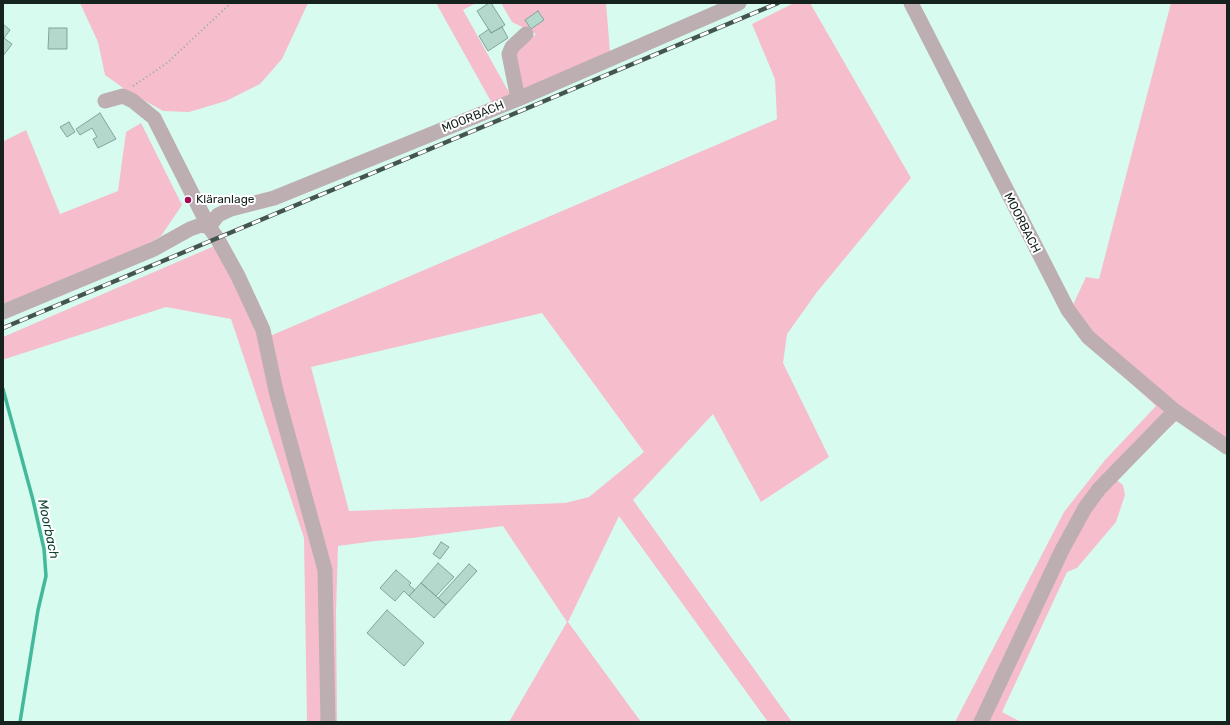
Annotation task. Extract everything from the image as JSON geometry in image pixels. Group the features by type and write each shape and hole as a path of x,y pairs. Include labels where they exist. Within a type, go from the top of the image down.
{"street":[{"name":"MOORBACH","path":"209,227 218,215 231,209 274,198 518,99 739,3"},
{"name":"MOORBACH","path":"911,3 1068,310 1088,337 1174,411 1227,447"},
{"path":"518,99 508,54 512,47 526,34"},
{"path":"105,101 123,96 133,101 154,118 209,227 217,238 238,276 263,330 276,390 325,570 328,722"},
{"path":"3,312 154,249 190,229 201,225 209,227"},
{"path":"981,722 1062,550 1085,508 1099,489 1174,411"}],"path":[{"path":"132,86 167,63 231,3"}],"shaded area":[{"path":"80,3 308,3 282,59 260,84 226,101 189,112 163,111 126,90 105,75 98,42"},
{"path":"436,3 476,3 463,10 511,96 493,105"},
{"path":"501,3 606,3 610,52 522,92 514,54 536,34 512,22"},
{"path":"794,3 810,3 911,178 817,292 787,334 783,363 829,457 761,502 713,414 633,500 792,722 768,722 619,516 568,622 641,722 509,722 567,622 503,526 338,546 336,612 337,722 307,722 304,538 231,319 166,307 5,359 3,359 3,337 219,244 270,336 777,119 775,79 752,24","holes":["542,313 644,452 589,497 565,503 349,511 311,367"]},
{"path":"1171,3 1227,3 1227,452 1178,420 1114,478 1123,485 1125,495 1116,522 1077,568 1067,572 1002,712 1021,722 955,722 1064,512 1105,460 1156,406 1085,341 1071,309 1086,277 1099,279"},
{"path":"141,123 182,205 161,236 140,249 3,304 3,139 4,141 26,130 60,214 118,191 126,132"}],"building":[{"path":"491,3 505,25 491,33 477,11"},
{"path":"538,11 544,20 531,29 525,20"},
{"path":"3,24 10,30 4,38 12,44 3,56"},
{"path":"502,27 508,38 488,51 479,36 489,29 491,33"},
{"path":"49,28 67,28 67,49 48,49"},
{"path":"100,113 116,139 98,148 93,139 97,137 92,128 80,135 76,129"},
{"path":"69,122 75,132 67,137 60,127"},
{"path":"441,542 449,547 440,559 433,554"},
{"path":"438,563 454,577 436,596 421,583"},
{"path":"469,564 477,571 446,605 438,598"},
{"path":"396,570 411,583 409,585 415,590 409,596 404,591 395,601 380,588"},
{"path":"421,583 446,605 434,618 409,596"},
{"path":"387,610 424,643 404,666 367,633"}],"waterway":[{"name":"Moorbach","path":"3,389 33,500 44,549 46,576 38,610 20,722"}],"railway":[{"path":"3,328 778,3"}],"place":[{"name":"Kläranlage","path":"188,200"}]}
